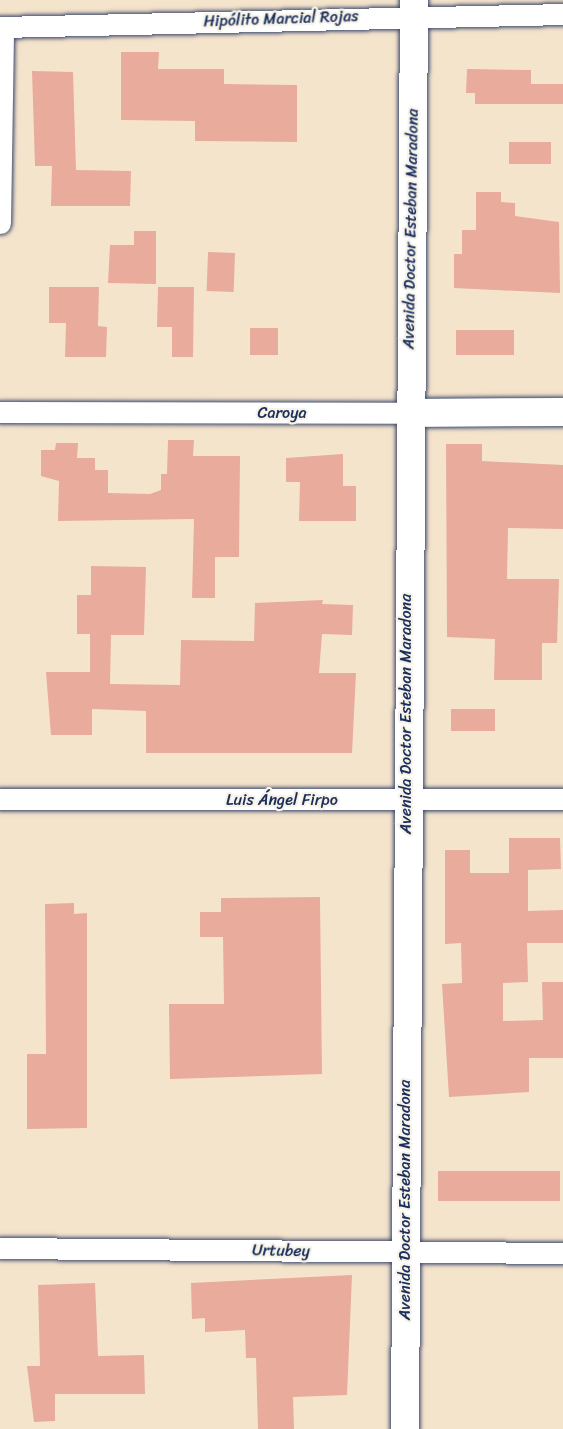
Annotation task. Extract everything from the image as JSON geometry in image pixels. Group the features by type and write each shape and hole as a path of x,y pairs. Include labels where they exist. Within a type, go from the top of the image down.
{"main road":[{"name":"Avenida Doctor Esteban Maradona","path":"405,1429 407,413 414,7"},
{"name":"Caroya","path":"407,413 563,412"}],"street":[{"name":"Hipólito Marcial Rojas","path":"2,27 414,7 563,14"},
{"path":"0,222 2,27"},
{"name":"Caroya","path":"0,412 407,413"},
{"name":"Luis Ángel Firpo","path":"0,799 563,799"},
{"name":"Urtubey","path":"0,1248 563,1253"}],"building":[{"path":"121,52 159,52 158,69 224,69 224,84 297,85 297,142 195,141 195,121 121,120"},
{"path":"467,69 531,70 531,84 563,84 563,104 475,104 475,93 466,93"},
{"path":"32,71 73,72 76,170 131,171 130,206 51,206 52,166 35,166"},
{"path":"509,142 551,142 551,164 509,164"},
{"path":"476,192 501,192 501,202 515,203 515,216 559,222 560,293 454,288 454,254 462,254 462,230 476,230"},
{"path":"134,231 156,231 156,284 108,283 110,245 134,245"},
{"path":"208,252 235,253 234,292 207,291"},
{"path":"49,287 99,287 98,326 107,327 106,357 65,357 66,323 49,323"},
{"path":"158,287 194,287 193,357 172,357 172,327 157,327"},
{"path":"250,328 278,328 278,355 250,355"},
{"path":"456,330 514,330 514,355 456,355"},
{"path":"168,440 194,440 193,456 240,456 239,557 215,557 215,598 192,598 194,519 58,521 59,481 41,476 41,450 55,450 56,443 78,443 77,458 95,458 95,470 108,470 108,493 150,494 161,490 161,474 167,474"},
{"path":"446,444 482,444 482,461 563,465 563,529 508,528 507,579 559,579 557,643 542,643 542,680 494,680 495,639 447,637"},
{"path":"343,454 343,486 356,486 356,521 299,521 300,482 286,482 286,458"},
{"path":"91,566 146,567 144,635 111,635 110,684 180,685 181,640 254,641 255,603 323,600 322,604 353,605 352,635 322,634 319,673 356,673 352,753 146,753 146,711 92,709 92,735 51,735 46,672 90,672 90,634 77,634 77,595 91,595"},
{"path":"451,709 495,709 495,731 451,731"},
{"path":"509,838 560,838 561,869 528,870 528,911 563,910 563,943 527,943 528,982 503,983 503,1021 543,1020 542,982 563,982 563,1058 529,1058 529,1092 449,1097 442,984 462,983 461,943 445,944 445,850 470,850 470,873 509,873"},
{"path":"320,897 322,1074 170,1079 169,1004 224,1004 223,937 200,937 200,912 221,912 221,898"},
{"path":"74,903 74,914 87,913 87,1128 27,1129 27,1054 46,1054 45,904"},
{"path":"438,1171 560,1171 560,1201 438,1201"},
{"path":"352,1275 347,1395 293,1397 294,1429 258,1429 256,1358 246,1358 245,1330 205,1332 205,1318 192,1319 191,1283"},
{"path":"95,1283 98,1356 144,1355 145,1394 55,1394 55,1421 34,1422 27,1366 40,1366 38,1285"}]}
